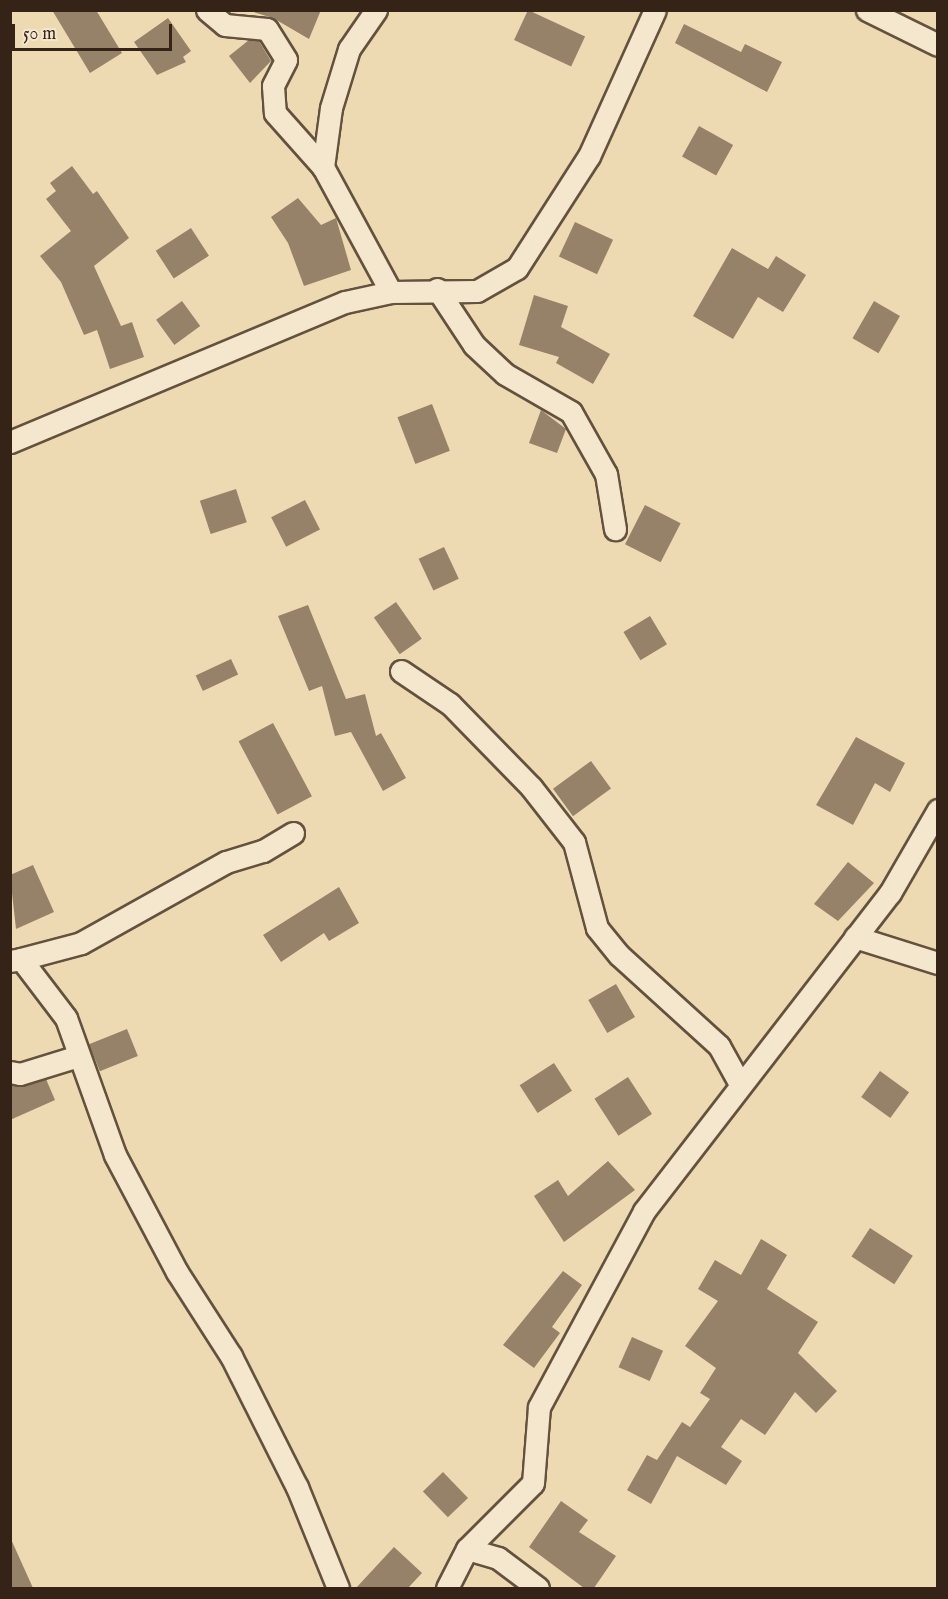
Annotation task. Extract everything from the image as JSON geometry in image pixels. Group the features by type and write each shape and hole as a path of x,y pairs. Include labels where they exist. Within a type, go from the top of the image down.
{"street":[{"path":"207,10 225,25 267,29 286,60 273,86 275,113 322,166 391,292"},
{"path":"322,166 331,108 349,49 376,10"},
{"path":"10,442 282,325 391,292 437,289 477,291 518,268 589,156 656,10"},
{"path":"867,10 938,45"},
{"path":"437,289 474,345 505,374 571,412 606,474 615,529"},
{"path":"401,671 450,704 531,787 574,842 597,928 619,956 719,1046 740,1084"},
{"path":"447,1588 467,1549 533,1483 539,1407 583,1318 644,1211 912,860 938,810"},
{"path":"294,833 263,851 226,862 81,943 16,960 66,1018 115,1155 177,1272 231,1356 297,1487 338,1588"},
{"path":"855,937 938,963"},
{"path":"10,1072 20,1074 78,1056"},
{"path":"467,1549 498,1558 538,1588"}],"building":[{"path":"52,10 96,10 122,53 90,73"},
{"path":"247,10 321,10 309,39 273,18"},
{"path":"528,10 585,37 571,67 514,40"},
{"path":"168,18 191,51 183,57 186,62 157,75 134,42"},
{"path":"684,24 741,52 745,44 782,62 767,92 675,43"},
{"path":"249,40 259,41 271,61 250,83 229,56"},
{"path":"699,126 733,145 716,176 682,157"},
{"path":"72,166 93,194 97,191 129,238 94,266 121,326 132,322 144,357 110,369 97,330 84,335 61,282 40,256 71,231 46,199 56,191 50,183"},
{"path":"298,198 321,225 336,218 351,270 304,286 288,243 271,217"},
{"path":"575,222 613,240 597,274 559,256"},
{"path":"191,228 209,256 174,279 156,251"},
{"path":"732,248 768,269 776,256 806,275 783,312 758,297 733,339 693,316"},
{"path":"534,295 568,306 561,327 610,354 593,384 556,363 559,357 519,345"},
{"path":"182,301 200,326 174,345 156,320"},
{"path":"874,301 900,316 878,353 852,338"},
{"path":"432,404 450,451 415,464 397,417"},
{"path":"541,410 566,429 557,453 529,443"},
{"path":"236,489 247,522 211,534 200,501"},
{"path":"305,500 320,529 286,547 271,517"},
{"path":"645,505 681,523 661,562 625,544"},
{"path":"444,547 459,579 433,591 419,559"},
{"path":"396,602 422,639 400,654 374,617"},
{"path":"308,605 346,699 365,694 376,736 381,733 406,778 383,791 351,732 335,736 322,686 309,691 278,616"},
{"path":"650,616 667,644 640,660 623,632"},
{"path":"231,659 238,674 203,691 196,675"},
{"path":"273,723 312,796 278,815 239,741"},
{"path":"856,737 905,763 890,792 875,783 853,825 816,805"},
{"path":"591,761 611,789 573,816 553,789"},
{"path":"848,862 874,883 838,921 814,904"},
{"path":"33,865 54,912 16,929 10,875"},
{"path":"339,887 359,923 329,941 324,933 281,962 263,935"},
{"path":"616,984 635,1017 607,1033 588,1000"},
{"path":"127,1029 138,1056 100,1071 89,1044"},
{"path":"554,1063 572,1091 538,1113 520,1085"},
{"path":"880,1071 909,1092 890,1118 861,1097"},
{"path":"628,1077 652,1114 618,1136 594,1099"},
{"path":"46,1079 55,1100 10,1120 10,1086"},
{"path":"608,1161 635,1190 564,1242 534,1196 558,1180 568,1196"},
{"path":"870,1228 913,1256 894,1284 851,1257"},
{"path":"761,1239 787,1255 767,1289 818,1322 798,1353 837,1391 816,1413 795,1392 765,1435 741,1419 721,1447 742,1461 726,1485 677,1456 651,1504 627,1490 647,1455 657,1460 682,1422 690,1427 710,1399 700,1393 716,1368 685,1346 718,1301 698,1289 715,1260 741,1275"},
{"path":"563,1271 582,1285 552,1327 560,1333 534,1368 503,1345"},
{"path":"632,1337 663,1351 650,1381 619,1367"},
{"path":"443,1472 468,1498 448,1517 423,1491"},
{"path":"561,1501 588,1520 579,1532 616,1556 594,1588 584,1588 529,1547"},
{"path":"10,1537 33,1588 10,1588"},
{"path":"394,1547 422,1573 408,1588 356,1588"}]}
